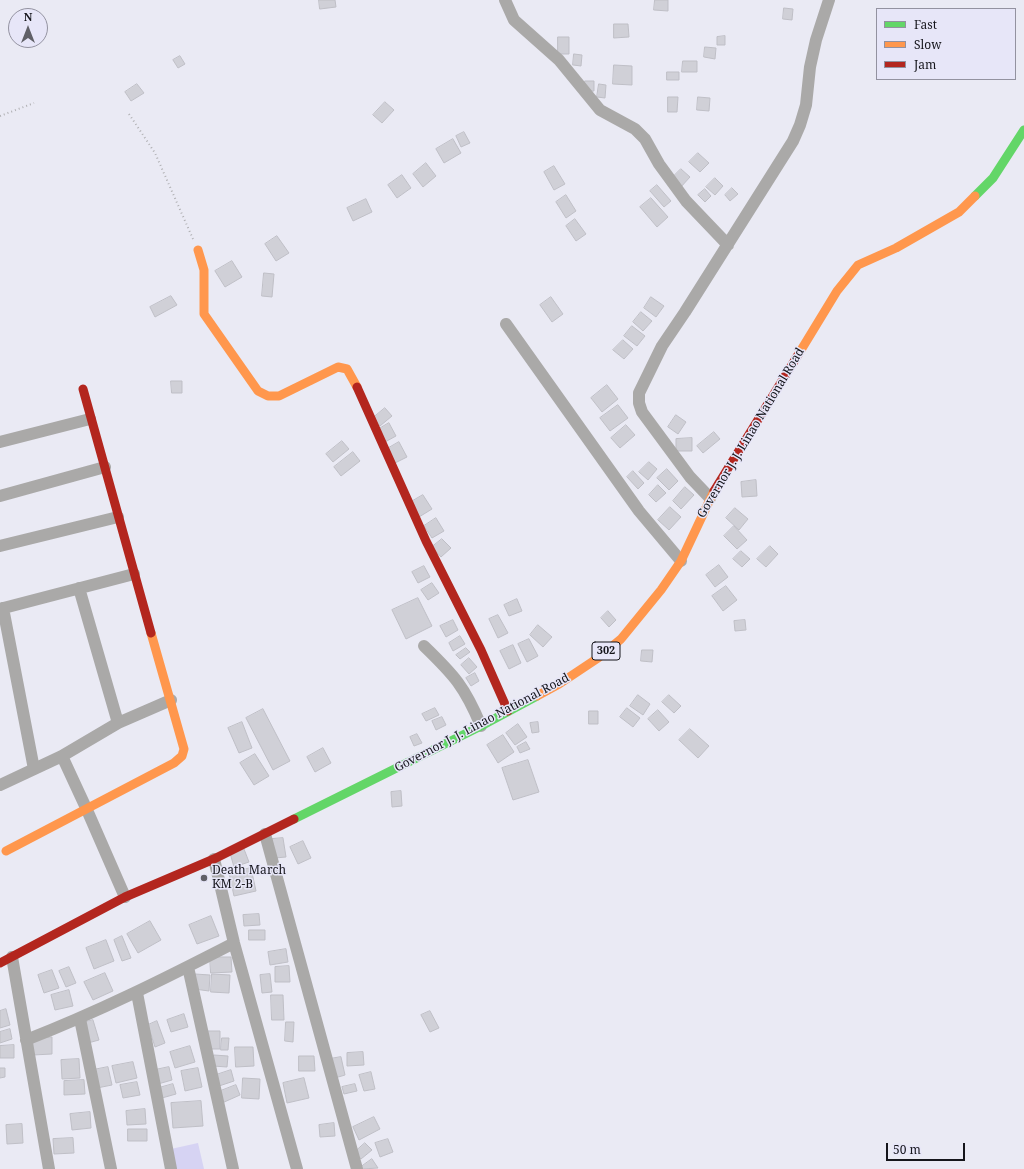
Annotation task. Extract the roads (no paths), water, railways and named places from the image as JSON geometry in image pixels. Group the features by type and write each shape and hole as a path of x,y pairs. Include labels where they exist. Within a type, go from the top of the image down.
{"main road":[{"name":"Governor J. J. Linao National Road","path":"0,963 125,897 214,859 481,726 559,684 598,658 621,639 661,590 680,561 710,498 837,291 858,265 896,248 959,212 993,178 1024,130"},
{"path":"198,250 204,270 204,314 208,322 258,391 268,396 279,396 338,367 346,369 352,376 426,541 481,650 508,711"},
{"path":"6,851 87,810 174,763 182,756 184,750 105,467 90,419 83,389"}],"street":[{"path":"505,0 514,20 559,60 600,110 635,129 645,138 659,164 686,201 728,245"},
{"path":"710,498 690,477 642,412 639,403 639,393 662,346 686,312 793,141 806,105 810,67 816,40 829,0"},
{"path":"506,324 639,511 680,561"},
{"path":"0,442 90,419"},
{"path":"0,496 105,467"},
{"path":"0,546 118,517"},
{"path":"34,769 1,609 134,574"},
{"path":"79,588 118,723"},
{"path":"424,646 459,683 470,699 481,726"},
{"path":"0,785 62,756 118,723 171,700"},
{"path":"62,756 125,897"},
{"path":"265,834 357,1169"},
{"path":"214,859 234,943 297,1169"},
{"path":"26,1040 80,1019 137,993 234,943"},
{"path":"12,957 50,1169"},
{"path":"188,967 232,1169"},
{"path":"137,993 172,1169"},
{"path":"80,1019 111,1169"}],"place":[{"name":"Death March KM 2-B","path":"204,878"}]}
